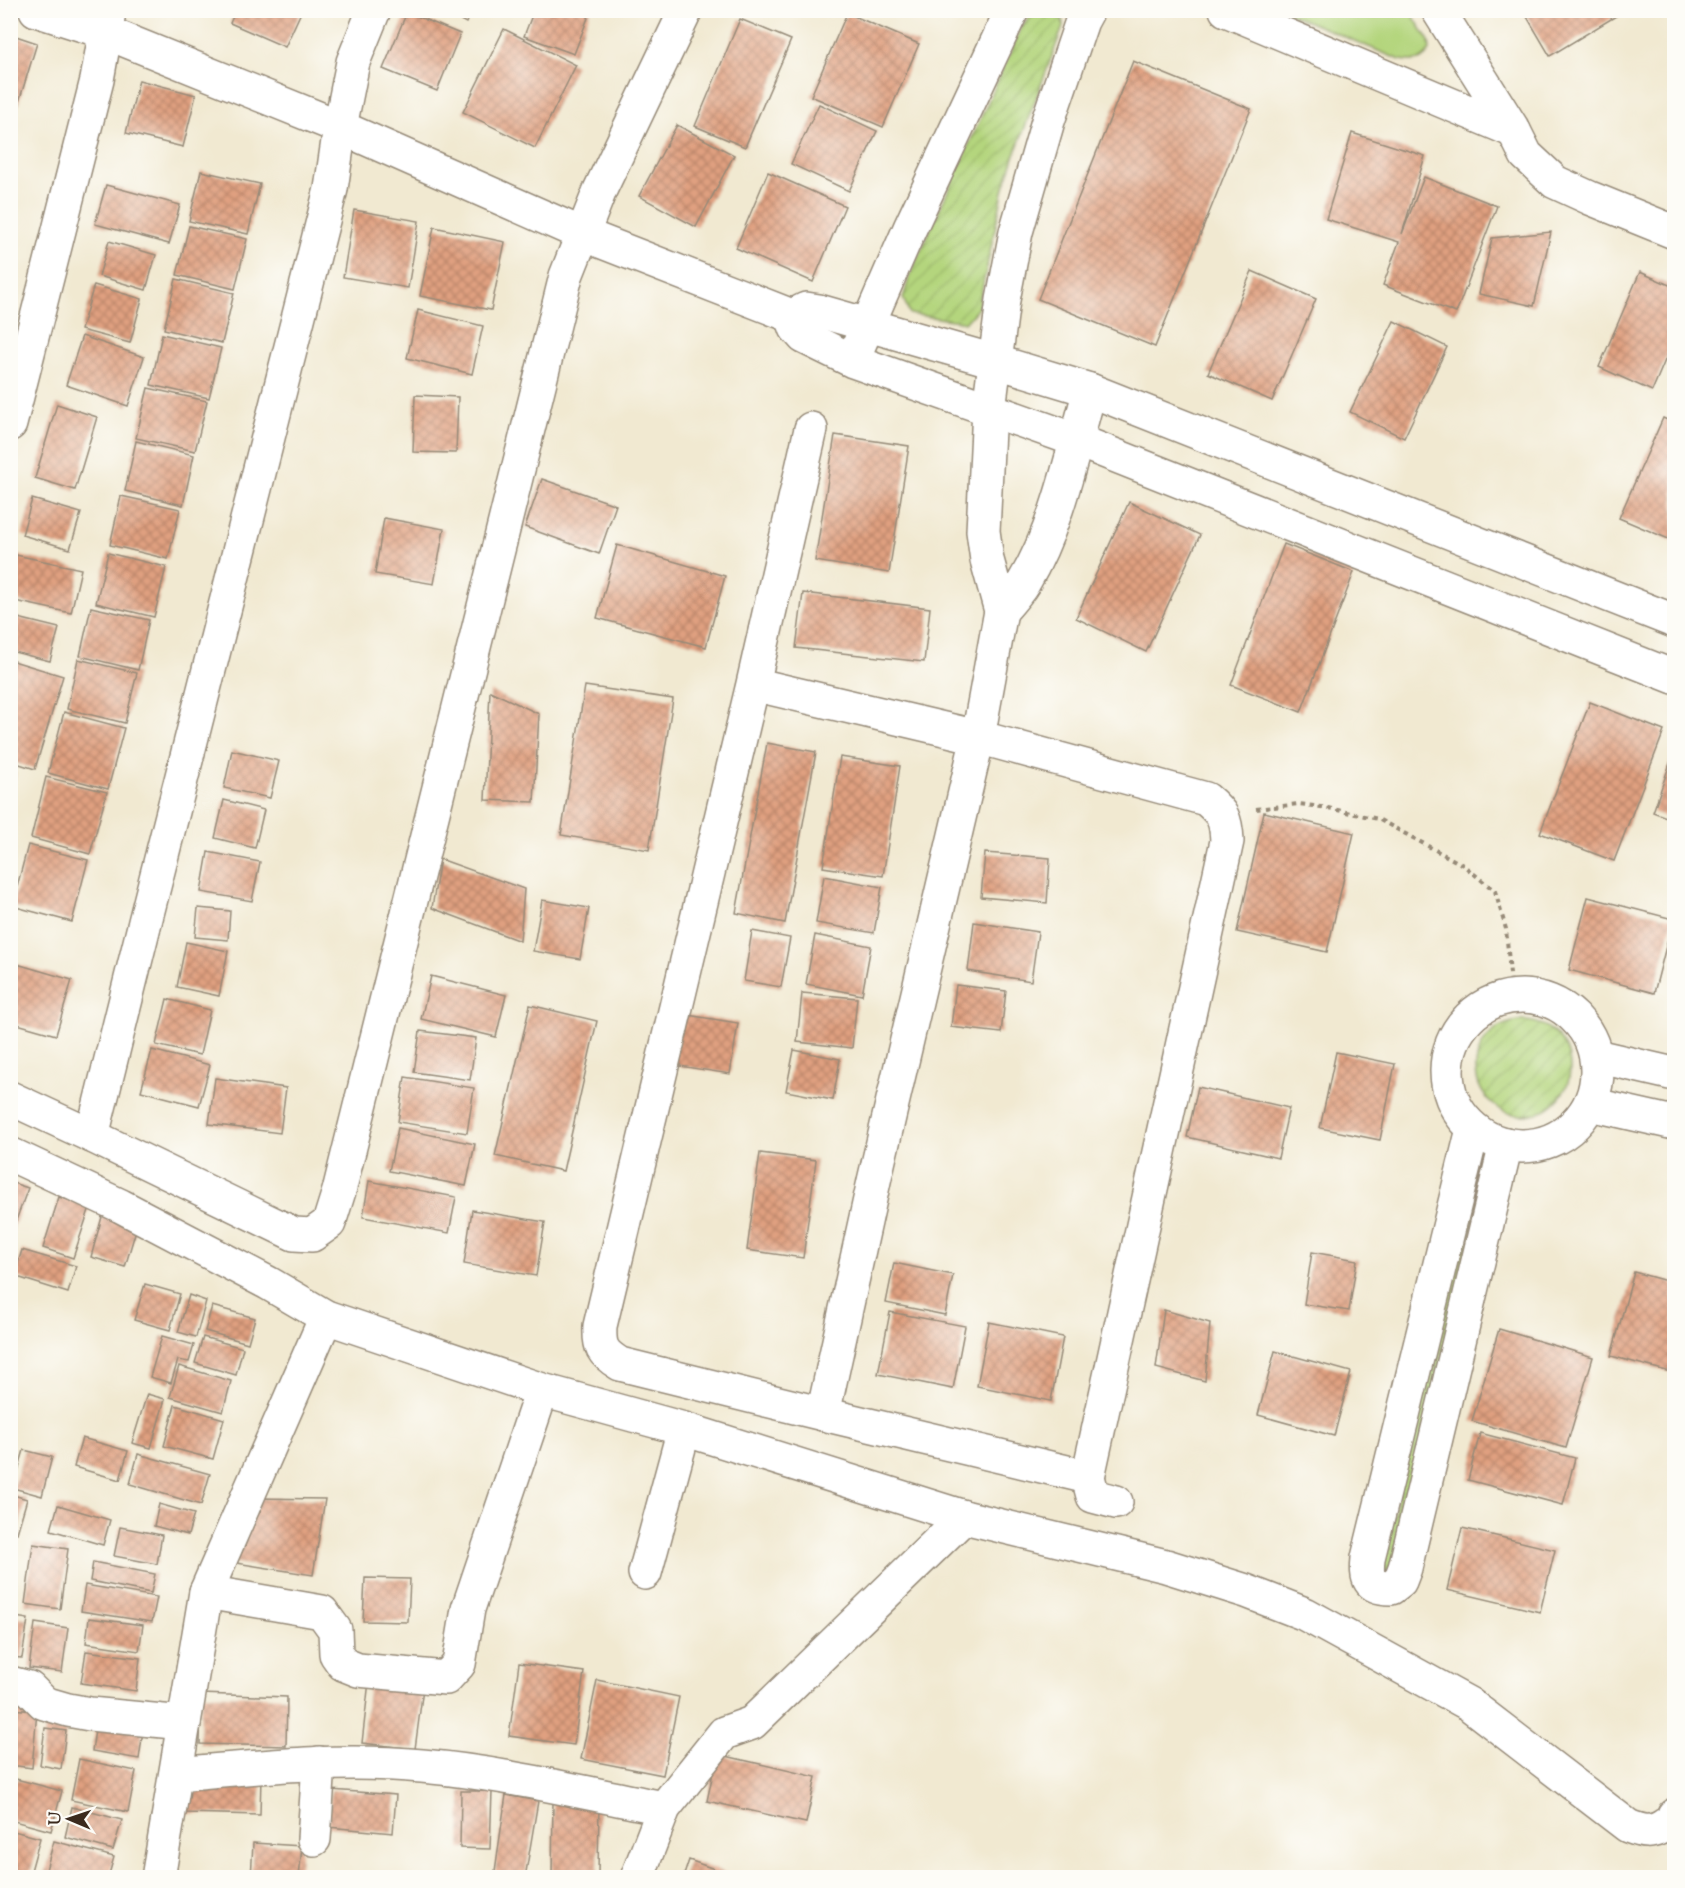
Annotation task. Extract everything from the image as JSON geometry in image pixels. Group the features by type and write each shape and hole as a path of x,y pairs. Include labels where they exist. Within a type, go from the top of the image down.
{"street":[{"path":"36,10 107,22 582,234 792,316 806,309 867,324 1090,390 1674,621"},
{"path":"92,1136 332,189 340,127 353,62 374,10"},
{"path":"10,1098 294,1234 312,1235 329,1223 345,1167 566,276 600,190 686,10"},
{"path":"853,361 867,324 1012,10"},
{"path":"823,1414 874,1181 978,737 1001,611 987,560 983,531 989,409 994,361 1016,231 1048,121 1082,21 1088,10"},
{"path":"1226,10 1514,131"},
{"path":"1438,10 1514,131 1526,155 1555,182 1674,232"},
{"path":"10,424 97,80 107,22"},
{"path":"792,316 796,328 804,337 853,361 1076,440 1674,677"},
{"path":"1001,611 1023,584 1038,554 1057,505 1090,390"},
{"path":"811,429 753,684 603,1314 599,1337 601,1347 609,1357 620,1364 1088,1477"},
{"path":"753,684 978,737 1206,799 1220,811 1226,823 1227,841 1088,1477 1093,1496 1116,1502"},
{"path":"1512,996 1544,999 1572,1014 1591,1040 1596,1056 1597,1072 1590,1104 1575,1124 1555,1138 1531,1146 1506,1144 1473,1129 1457,1108 1448,1077 1448,1061 1459,1030 1482,1008 1512,996"},
{"path":"1596,1056 1674,1074"},
{"path":"1590,1104 1674,1123"},
{"path":"1473,1129 1368,1558 1366,1574 1372,1583 1381,1588 1391,1588 1400,1581 1405,1568 1506,1144"},
{"path":"10,1154 121,1206 326,1317 542,1390 684,1429 964,1517 1166,1566 1246,1591 1305,1614 1469,1704 1628,1826 1641,1831 1655,1832 1673,1820 1674,1815"},
{"path":"158,1878 206,1592 326,1317"},
{"path":"206,1592 322,1612 335,1629 336,1654 343,1664 358,1670 446,1678 459,1664 468,1609 542,1390"},
{"path":"645,1574 684,1429"},
{"path":"637,1878 664,1808 724,1733 752,1723 964,1517"},
{"path":"10,1683 29,1688 44,1703 68,1710 184,1723"},
{"path":"176,1774 319,1763 420,1766 493,1775 664,1808"},
{"path":"314,1839 319,1763"}],"path":[{"path":"1226,823 1254,809 1299,804 1328,808 1378,819 1463,865 1495,891 1506,929 1512,996"}],"green space":[{"path":"1034,11 1062,11 1063,27 1004,187 978,308 966,322 910,314 903,298 910,275 1022,27"},
{"path":"1283,11 1410,11 1429,41 1430,50 1417,61 1400,60"},
{"path":"1523,1021 1541,1024 1557,1034 1567,1050 1570,1068 1567,1086 1557,1102 1541,1112 1523,1115 1505,1112 1489,1102 1479,1086 1476,1068 1479,1050 1489,1034 1505,1024"},
{"path":"1478,1180 1483,1185 1391,1570 1381,1573 1469,1181"}],"building":[{"path":"236,10 302,10 285,47 230,23"},
{"path":"442,10 472,10 466,23"},
{"path":"534,10 591,10 574,54 524,36"},
{"path":"1523,10 1626,10 1550,56"},
{"path":"407,12 460,34 437,91 383,69"},
{"path":"847,13 919,44 883,127 811,96"},
{"path":"740,19 791,40 745,147 695,126"},
{"path":"504,29 576,65 535,148 463,112"},
{"path":"10,34 37,43 14,118 10,117"},
{"path":"1133,61 1251,109 1155,347 1038,299"},
{"path":"139,80 196,95 183,147 126,133"},
{"path":"819,104 877,131 849,191 791,164"},
{"path":"677,125 734,155 696,227 639,196"},
{"path":"1352,133 1425,156 1402,234 1424,177 1497,206 1456,313 1383,285 1399,242 1326,219"},
{"path":"201,171 260,184 248,234 189,221"},
{"path":"768,172 845,206 813,282 736,248"},
{"path":"106,185 180,205 169,244 95,224"},
{"path":"354,210 419,221 408,288 343,277"},
{"path":"189,226 247,239 235,289 177,275"},
{"path":"434,227 505,242 491,310 420,296"},
{"path":"1551,232 1534,306 1479,294 1492,238"},
{"path":"109,241 156,255 146,290 99,276"},
{"path":"1252,271 1316,299 1272,401 1208,373"},
{"path":"1640,272 1674,287 1674,339 1652,391 1599,367"},
{"path":"176,279 234,293 222,343 164,329"},
{"path":"94,285 142,299 130,343 81,330"},
{"path":"418,310 483,326 472,374 407,358"},
{"path":"1394,321 1447,347 1404,438 1350,412"},
{"path":"162,334 221,348 209,398 151,385"},
{"path":"82,336 144,357 128,406 66,385"},
{"path":"148,388 207,401 195,451 136,438"},
{"path":"415,395 458,397 456,453 413,452"},
{"path":"57,404 97,417 75,490 35,478"},
{"path":"1663,418 1674,423 1674,533 1671,540 1619,518"},
{"path":"835,435 909,446 889,573 815,561"},
{"path":"136,441 194,455 183,505 125,491"},
{"path":"542,479 616,505 599,554 525,527"},
{"path":"121,496 180,509 168,559 110,545"},
{"path":"32,499 81,513 70,549 22,535"},
{"path":"1129,502 1200,535 1146,652 1076,618"},
{"path":"384,518 444,529 434,584 375,574"},
{"path":"1284,544 1354,572 1301,712 1231,685"},
{"path":"617,545 725,576 706,647 597,618"},
{"path":"108,553 166,567 154,617 96,603"},
{"path":"16,555 81,569 71,613 10,600 10,581"},
{"path":"803,593 930,608 924,662 796,648"},
{"path":"91,607 149,620 138,670 80,656"},
{"path":"10,616 59,628 50,661 10,651"},
{"path":"78,659 137,673 125,723 67,709"},
{"path":"10,660 63,676 35,769 10,761"},
{"path":"585,686 673,699 649,850 561,835"},
{"path":"490,691 539,714 534,802 485,800"},
{"path":"1590,702 1664,731 1614,861 1540,833"},
{"path":"64,712 124,728 108,789 48,773"},
{"path":"767,743 816,752 785,923 736,913"},
{"path":"232,750 279,761 270,798 224,788"},
{"path":"1674,752 1674,820 1653,812"},
{"path":"840,757 900,766 883,876 823,867"},
{"path":"10,772 16,773 11,792 10,792"},
{"path":"46,777 107,792 90,854 31,838"},
{"path":"224,800 264,810 255,848 215,838"},
{"path":"1264,812 1354,833 1327,952 1237,932"},
{"path":"28,845 88,860 72,922 12,906"},
{"path":"208,852 260,862 252,901 201,892"},
{"path":"985,853 1050,858 1047,903 981,897"},
{"path":"440,859 524,889 520,941 432,908"},
{"path":"824,876 882,887 874,933 816,923"},
{"path":"1588,897 1673,919 1654,993 1569,970"},
{"path":"542,900 589,908 580,959 533,951"},
{"path":"198,908 230,911 228,940 195,937"},
{"path":"974,922 1038,932 1031,981 968,971"},
{"path":"752,931 790,938 781,987 744,981"},
{"path":"815,935 871,946 862,995 806,984"},
{"path":"186,942 228,951 219,996 177,987"},
{"path":"10,962 72,980 56,1035 10,1022"},
{"path":"431,976 506,995 496,1037 421,1019"},
{"path":"956,985 1006,991 1001,1033 951,1027"},
{"path":"802,993 857,998 852,1048 797,1042"},
{"path":"167,999 210,1010 200,1055 156,1045"},
{"path":"530,1005 597,1021 563,1171 495,1156"},
{"path":"681,1014 738,1023 730,1074 673,1065"},
{"path":"420,1031 476,1038 470,1080 414,1072"},
{"path":"152,1050 210,1065 199,1106 141,1091"},
{"path":"794,1050 840,1059 833,1100 786,1091"},
{"path":"1336,1052 1395,1064 1380,1140 1320,1128"},
{"path":"405,1077 474,1088 467,1133 398,1122"},
{"path":"215,1078 286,1088 280,1133 209,1124"},
{"path":"1198,1087 1289,1108 1278,1158 1187,1137"},
{"path":"398,1128 475,1144 466,1186 389,1171"},
{"path":"760,1153 816,1160 803,1258 747,1250"},
{"path":"369,1181 456,1197 449,1233 363,1217"},
{"path":"10,1182 28,1188 11,1234 10,1233"},
{"path":"59,1197 90,1207 73,1258 43,1248"},
{"path":"472,1210 545,1222 536,1276 464,1264"},
{"path":"103,1213 138,1223 125,1267 91,1257"},
{"path":"22,1250 76,1266 68,1293 14,1276"},
{"path":"1312,1252 1357,1260 1349,1311 1304,1304"},
{"path":"894,1263 953,1275 945,1315 886,1303"},
{"path":"1634,1272 1674,1283 1674,1373 1611,1356"},
{"path":"145,1284 180,1294 170,1330 134,1320"},
{"path":"189,1295 206,1301 196,1337 178,1332"},
{"path":"212,1306 255,1318 248,1343 205,1331"},
{"path":"1164,1310 1210,1323 1205,1381 1156,1368"},
{"path":"890,1312 965,1326 953,1389 878,1374"},
{"path":"989,1322 1063,1337 1051,1401 977,1386"},
{"path":"1499,1329 1593,1357 1566,1448 1472,1421"},
{"path":"162,1336 194,1345 189,1362 178,1360 171,1383 150,1377"},
{"path":"203,1337 243,1348 236,1375 195,1363"},
{"path":"1275,1351 1351,1372 1334,1436 1258,1415"},
{"path":"179,1366 231,1381 223,1412 170,1397"},
{"path":"147,1394 165,1399 151,1448 132,1443"},
{"path":"175,1405 224,1419 213,1459 164,1446"},
{"path":"1480,1433 1575,1458 1563,1505 1468,1480"},
{"path":"82,1438 128,1451 120,1480 74,1467"},
{"path":"24,1450 52,1457 42,1496 13,1488"},
{"path":"138,1454 210,1474 201,1505 130,1484"},
{"path":"10,1494 27,1499 17,1533 10,1531"},
{"path":"250,1498 325,1499 313,1575 230,1562"},
{"path":"159,1504 194,1514 188,1535 154,1526"},
{"path":"58,1505 110,1520 103,1545 51,1530"},
{"path":"120,1527 162,1535 157,1564 114,1556"},
{"path":"1462,1528 1555,1550 1540,1612 1447,1590"},
{"path":"33,1544 68,1549 60,1609 25,1604"},
{"path":"93,1562 155,1574 151,1593 90,1581"},
{"path":"365,1578 410,1579 408,1622 363,1621"},
{"path":"85,1585 157,1597 152,1622 81,1611"},
{"path":"10,1616 28,1619 22,1658 10,1657"},
{"path":"89,1618 143,1625 139,1651 86,1643"},
{"path":"35,1623 68,1628 62,1672 29,1668"},
{"path":"86,1651 140,1658 136,1691 81,1683"},
{"path":"519,1663 584,1672 574,1745 509,1736"},
{"path":"597,1680 679,1697 663,1775 581,1759"},
{"path":"369,1681 423,1688 415,1749 362,1743"},
{"path":"201,1694 287,1697 286,1746 200,1744"},
{"path":"10,1709 37,1711 32,1768 10,1765"},
{"path":"96,1723 143,1731 139,1759 92,1751"},
{"path":"45,1728 66,1731 61,1769 40,1765"},
{"path":"717,1754 816,1777 806,1823 707,1801"},
{"path":"79,1759 136,1771 128,1812 71,1800"},
{"path":"186,1775 261,1777 260,1815 185,1813"},
{"path":"16,1779 62,1791 51,1831 10,1820 10,1800"},
{"path":"331,1790 396,1795 393,1833 328,1827"},
{"path":"461,1791 492,1791 490,1849 460,1848"},
{"path":"506,1795 538,1801 525,1878 494,1878"},
{"path":"553,1801 599,1801 598,1878 552,1878"},
{"path":"72,1807 122,1820 113,1850 65,1837"},
{"path":"10,1830 40,1838 29,1878 10,1878"},
{"path":"54,1841 114,1857 108,1878 44,1877"},
{"path":"253,1843 302,1846 299,1878 251,1878"},
{"path":"689,1860 737,1877 737,1878 683,1878"}]}
